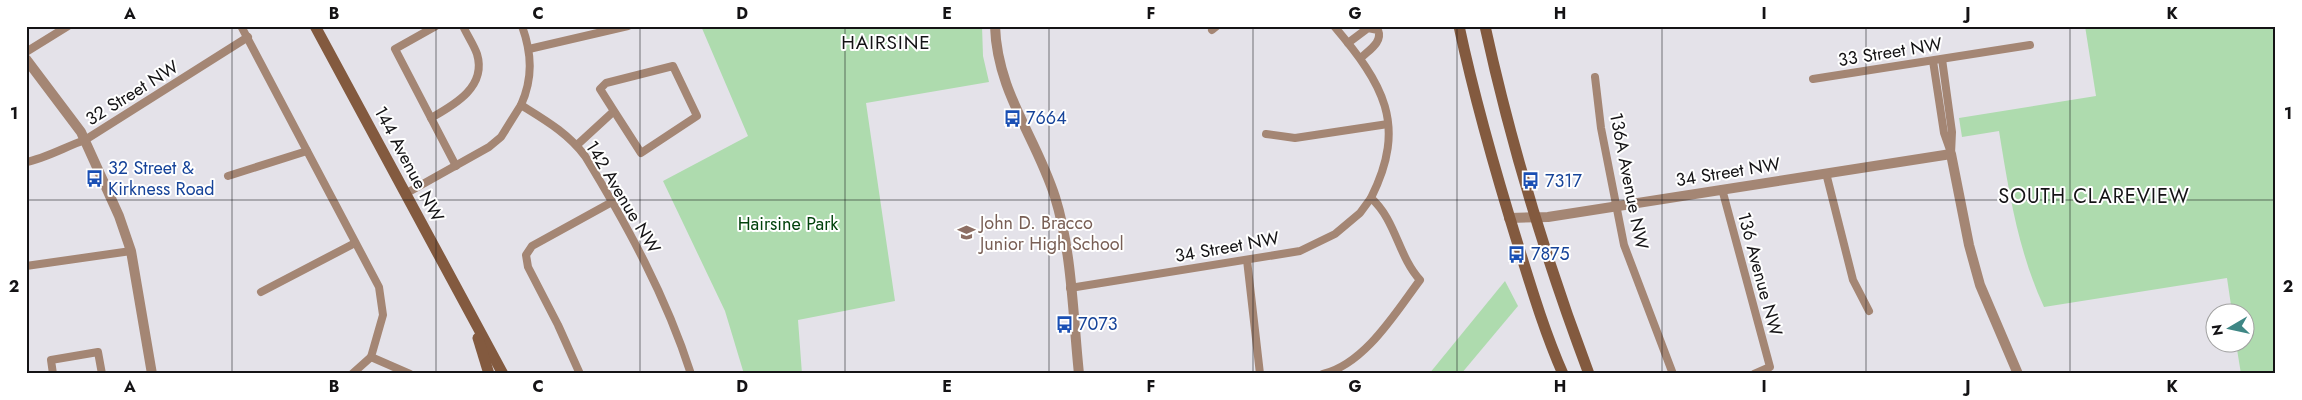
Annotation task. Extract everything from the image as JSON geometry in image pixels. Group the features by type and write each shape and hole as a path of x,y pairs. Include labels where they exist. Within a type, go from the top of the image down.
{"main road":[{"name":"144 Avenue NW","path":"316,26 503,374"},
{"path":"1460,26 1472,87 1509,218 1553,352 1563,374"},
{"path":"1485,26 1496,76 1536,218 1562,301 1589,374"},
{"name":"144 Avenue NW","path":"472,319 488,374"},
{"path":"1553,352 1554,374"}],"street":[{"path":"26,52 68,26"},
{"path":"241,26 379,287 383,315 371,356 352,374"},
{"path":"436,26 395,49 456,166"},
{"path":"431,118 458,103 474,81 478,72 477,53 463,26"},
{"path":"405,194 495,142 507,128 521,105 530,79 529,50 522,26"},
{"path":"529,50 628,26"},
{"path":"995,26 997,52 1007,91 1044,170 1058,206 1064,235 1079,374"},
{"path":"1323,374 1332,372 1356,357 1379,336 1420,280 1410,269 1386,213 1372,198 1386,161 1388,124 1381,93 1361,58 1334,26"},
{"path":"1348,43 1368,28 1378,30 1380,37 1377,42 1361,58"},
{"name":"32 Street NW","path":"26,162 36,160 85,140 248,37"},
{"name":"33 Street NW","path":"1813,79 2030,45"},
{"path":"26,59 71,118 85,140 109,191 131,251 152,374"},
{"path":"1942,59 1952,132 1951,154"},
{"path":"1932,61 1944,133 1951,154 1969,245 1980,285 2018,374"},
{"path":"673,66 697,116 641,153 614,111 600,89 606,83 673,66"},
{"name":"136A Avenue NW","path":"1595,77 1601,128 1624,245 1673,374"},
{"name":"142 Avenue NW","path":"521,105 561,131 577,146 612,202 661,296 680,340 690,374"},
{"path":"577,146 614,111"},
{"path":"1266,134 1295,138 1388,124"},
{"path":"228,176 307,151"},
{"name":"34 Street NW","path":"1509,218 1536,218 1951,154"},
{"path":"1826,173 1853,280 1869,311"},
{"name":"136 Avenue NW","path":"1722,189 1770,367 1754,374"},
{"name":"34 Street NW","path":"1070,288 1300,250 1322,242 1347,225 1372,198"},
{"path":"580,374 558,325 528,267 526,254 532,246 612,202"},
{"path":"261,292 355,243"},
{"path":"26,266 131,251"},
{"path":"1247,260 1260,374"},
{"path":"53,374 51,360 98,352 102,374"},
{"path":"371,356 410,374"}],"green space":[{"name":"Hairsine Park","path":"701,26 982,26 983,56 989,82 866,103 895,301 798,320 802,374 744,374 725,311 663,181 748,136"},
{"path":"2085,26 2276,26 2276,374 2241,374 2237,352 2254,352 2254,302 2231,302 2227,278 2044,307 2021,243 1999,131 1962,137 1959,118 2096,96"},
{"path":"1505,281 1518,306 1461,374 1429,374"}],"place":[{"name":"7664","path":"1012,118"},
{"name":"32 Street & Kirkness Road","path":"94,178"},
{"name":"7317","path":"1531,181"},
{"name":"John D. Bracco Junior High School","path":"966,233"},
{"name":"7875","path":"1517,254"},
{"name":"7073","path":"1064,324"}],"district":[{"name":"HAIRSINE","path":"886,42"},
{"name":"SOUTH CLAREVIEW","path":"2094,196"}]}
